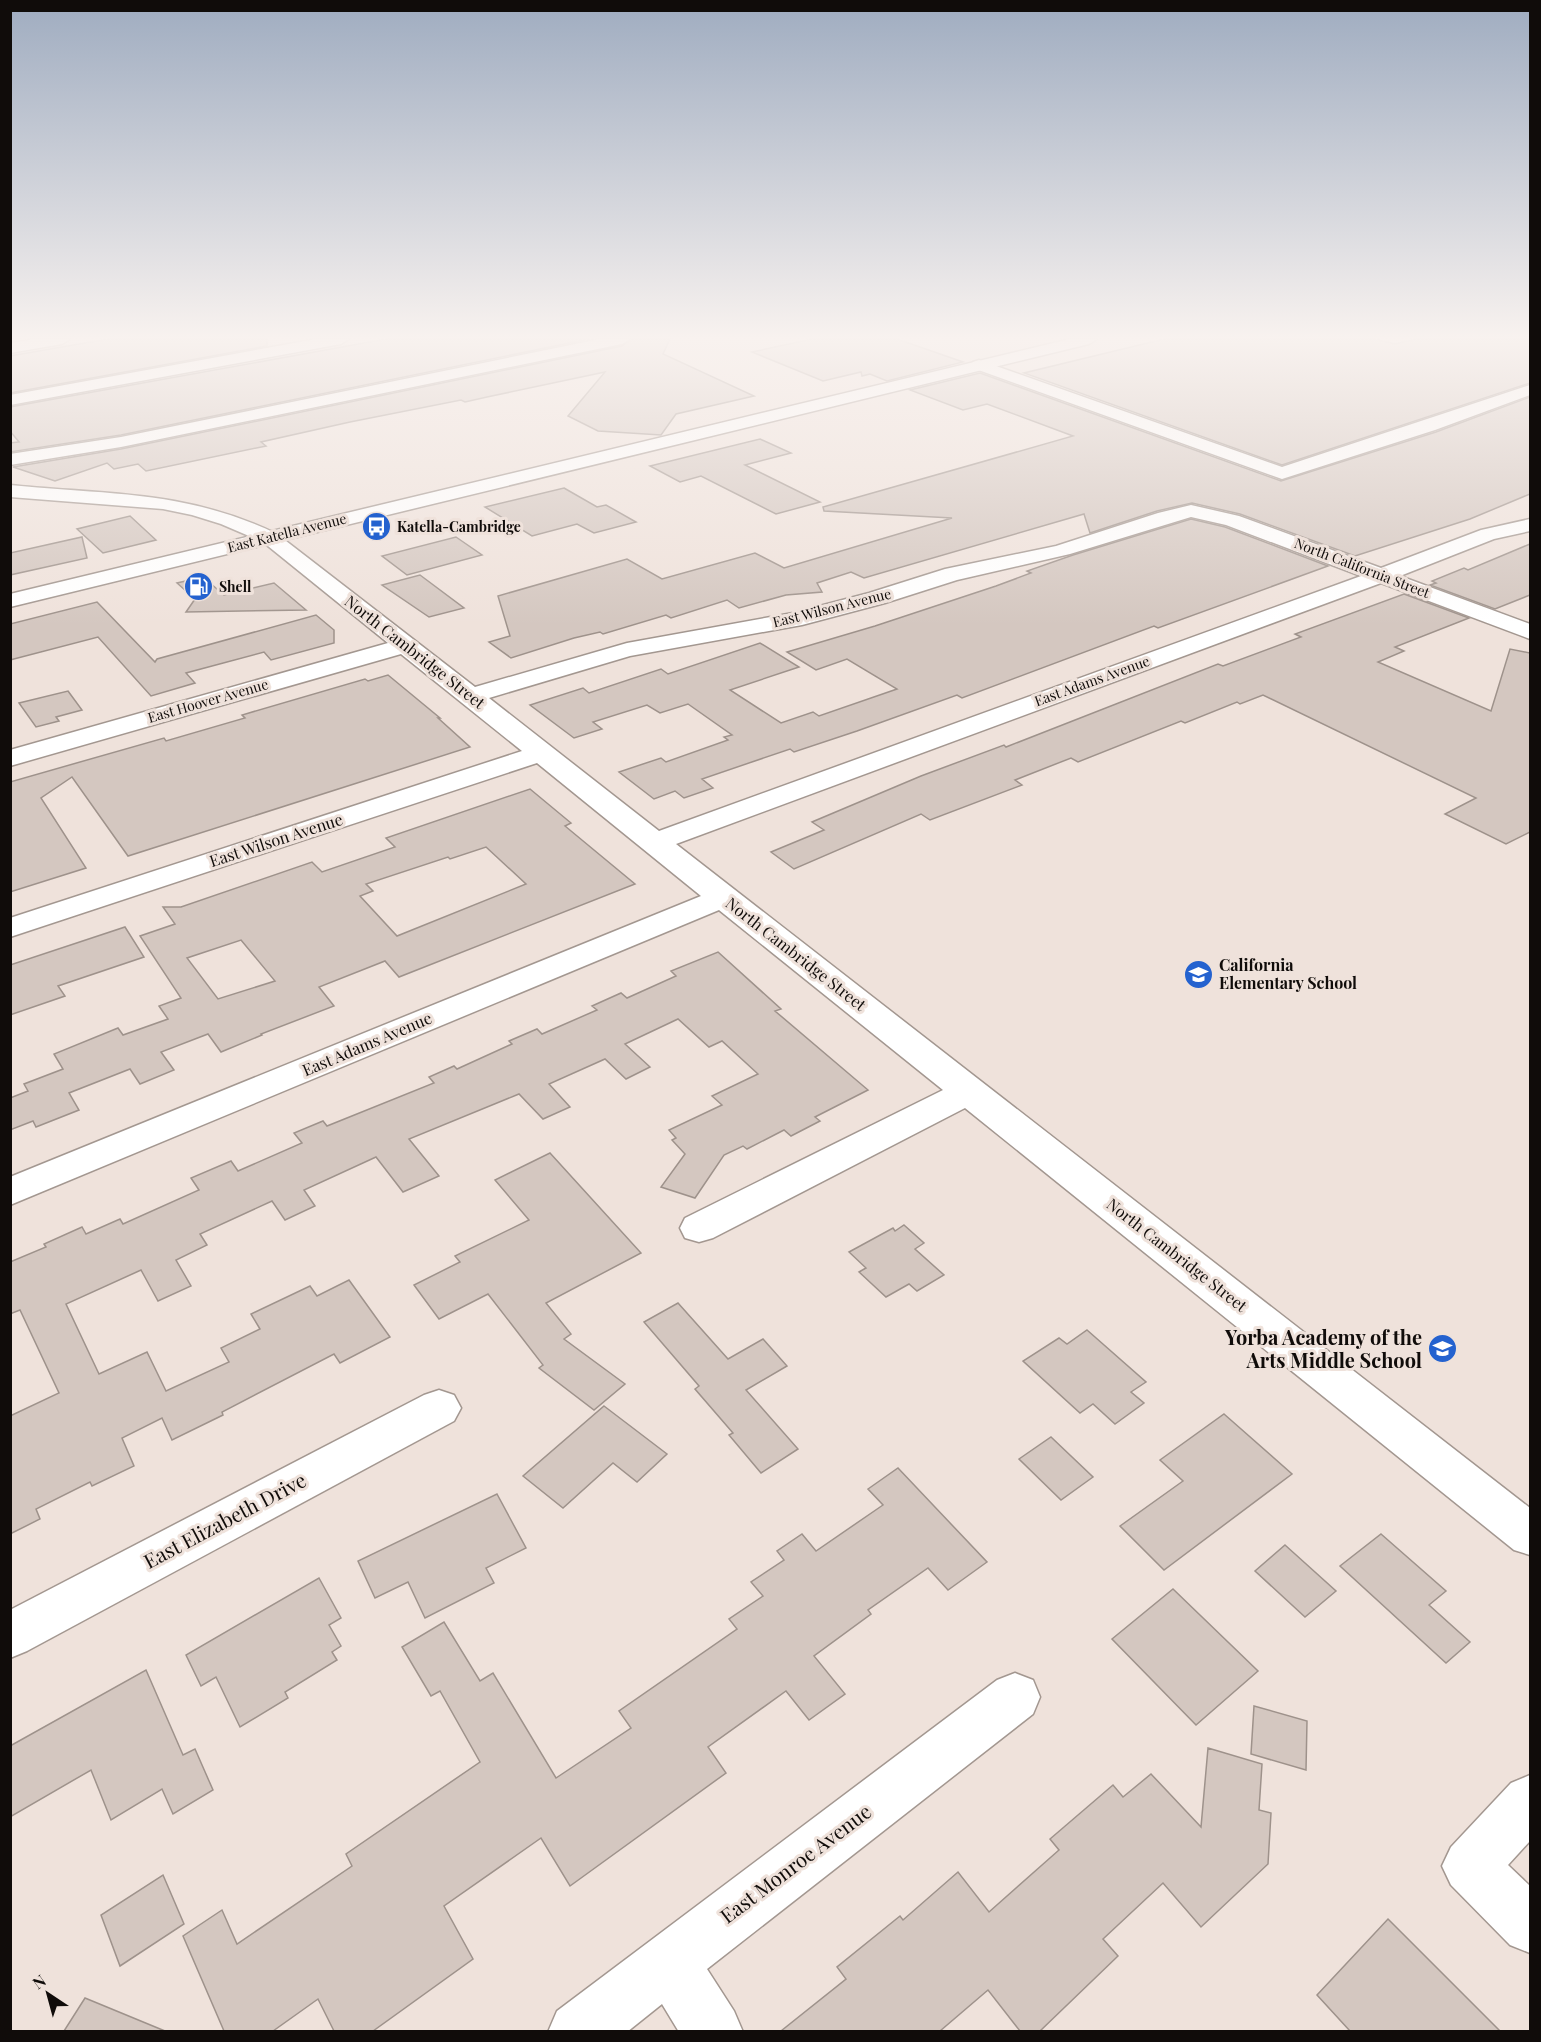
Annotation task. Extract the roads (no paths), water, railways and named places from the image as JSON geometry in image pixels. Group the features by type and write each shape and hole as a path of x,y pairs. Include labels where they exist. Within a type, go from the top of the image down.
{"street":[{"path":"10,460 158,434"},
{"name":"East Katella Avenue","path":"10,601 695,434"},
{"path":"1173,434 1282,473 1404,434"},
{"name":"North Cambridge Street","path":"10,491 132,499 186,507 227,519 270,538 1530,1535"},
{"name":"North California Street","path":"1191,512 1232,520 1530,632"},
{"name":"East Wilson Avenue","path":"471,696 627,650 794,620 877,598 953,574 1063,550 1165,517 1191,512"},
{"name":"East Adams Avenue","path":"655,842 1383,575 1488,534 1530,525"},
{"name":"East Hoover Avenue","path":"10,758 406,645"},
{"name":"East Wilson Avenue","path":"10,928 542,753"},
{"name":"East Adams Avenue","path":"10,1192 724,897"},
{"path":"699,1228 969,1090"},
{"name":"East Elizabeth Drive","path":"10,1635 439,1408"},
{"name":"East Monroe Avenue","path":"578,2031 1015,1697"},
{"path":"1530,1802 1470,1866 1530,1925"},
{"path":"669,1962 713,2031"}],"place":[{"name":"Katella-Cambridge","path":"376,527"},
{"name":"Shell","path":"198,587"},
{"name":"California Elementary School","path":"1198,974"},
{"name":"Yorba Academy of the Arts Middle School","path":"1443,1349"}]}
